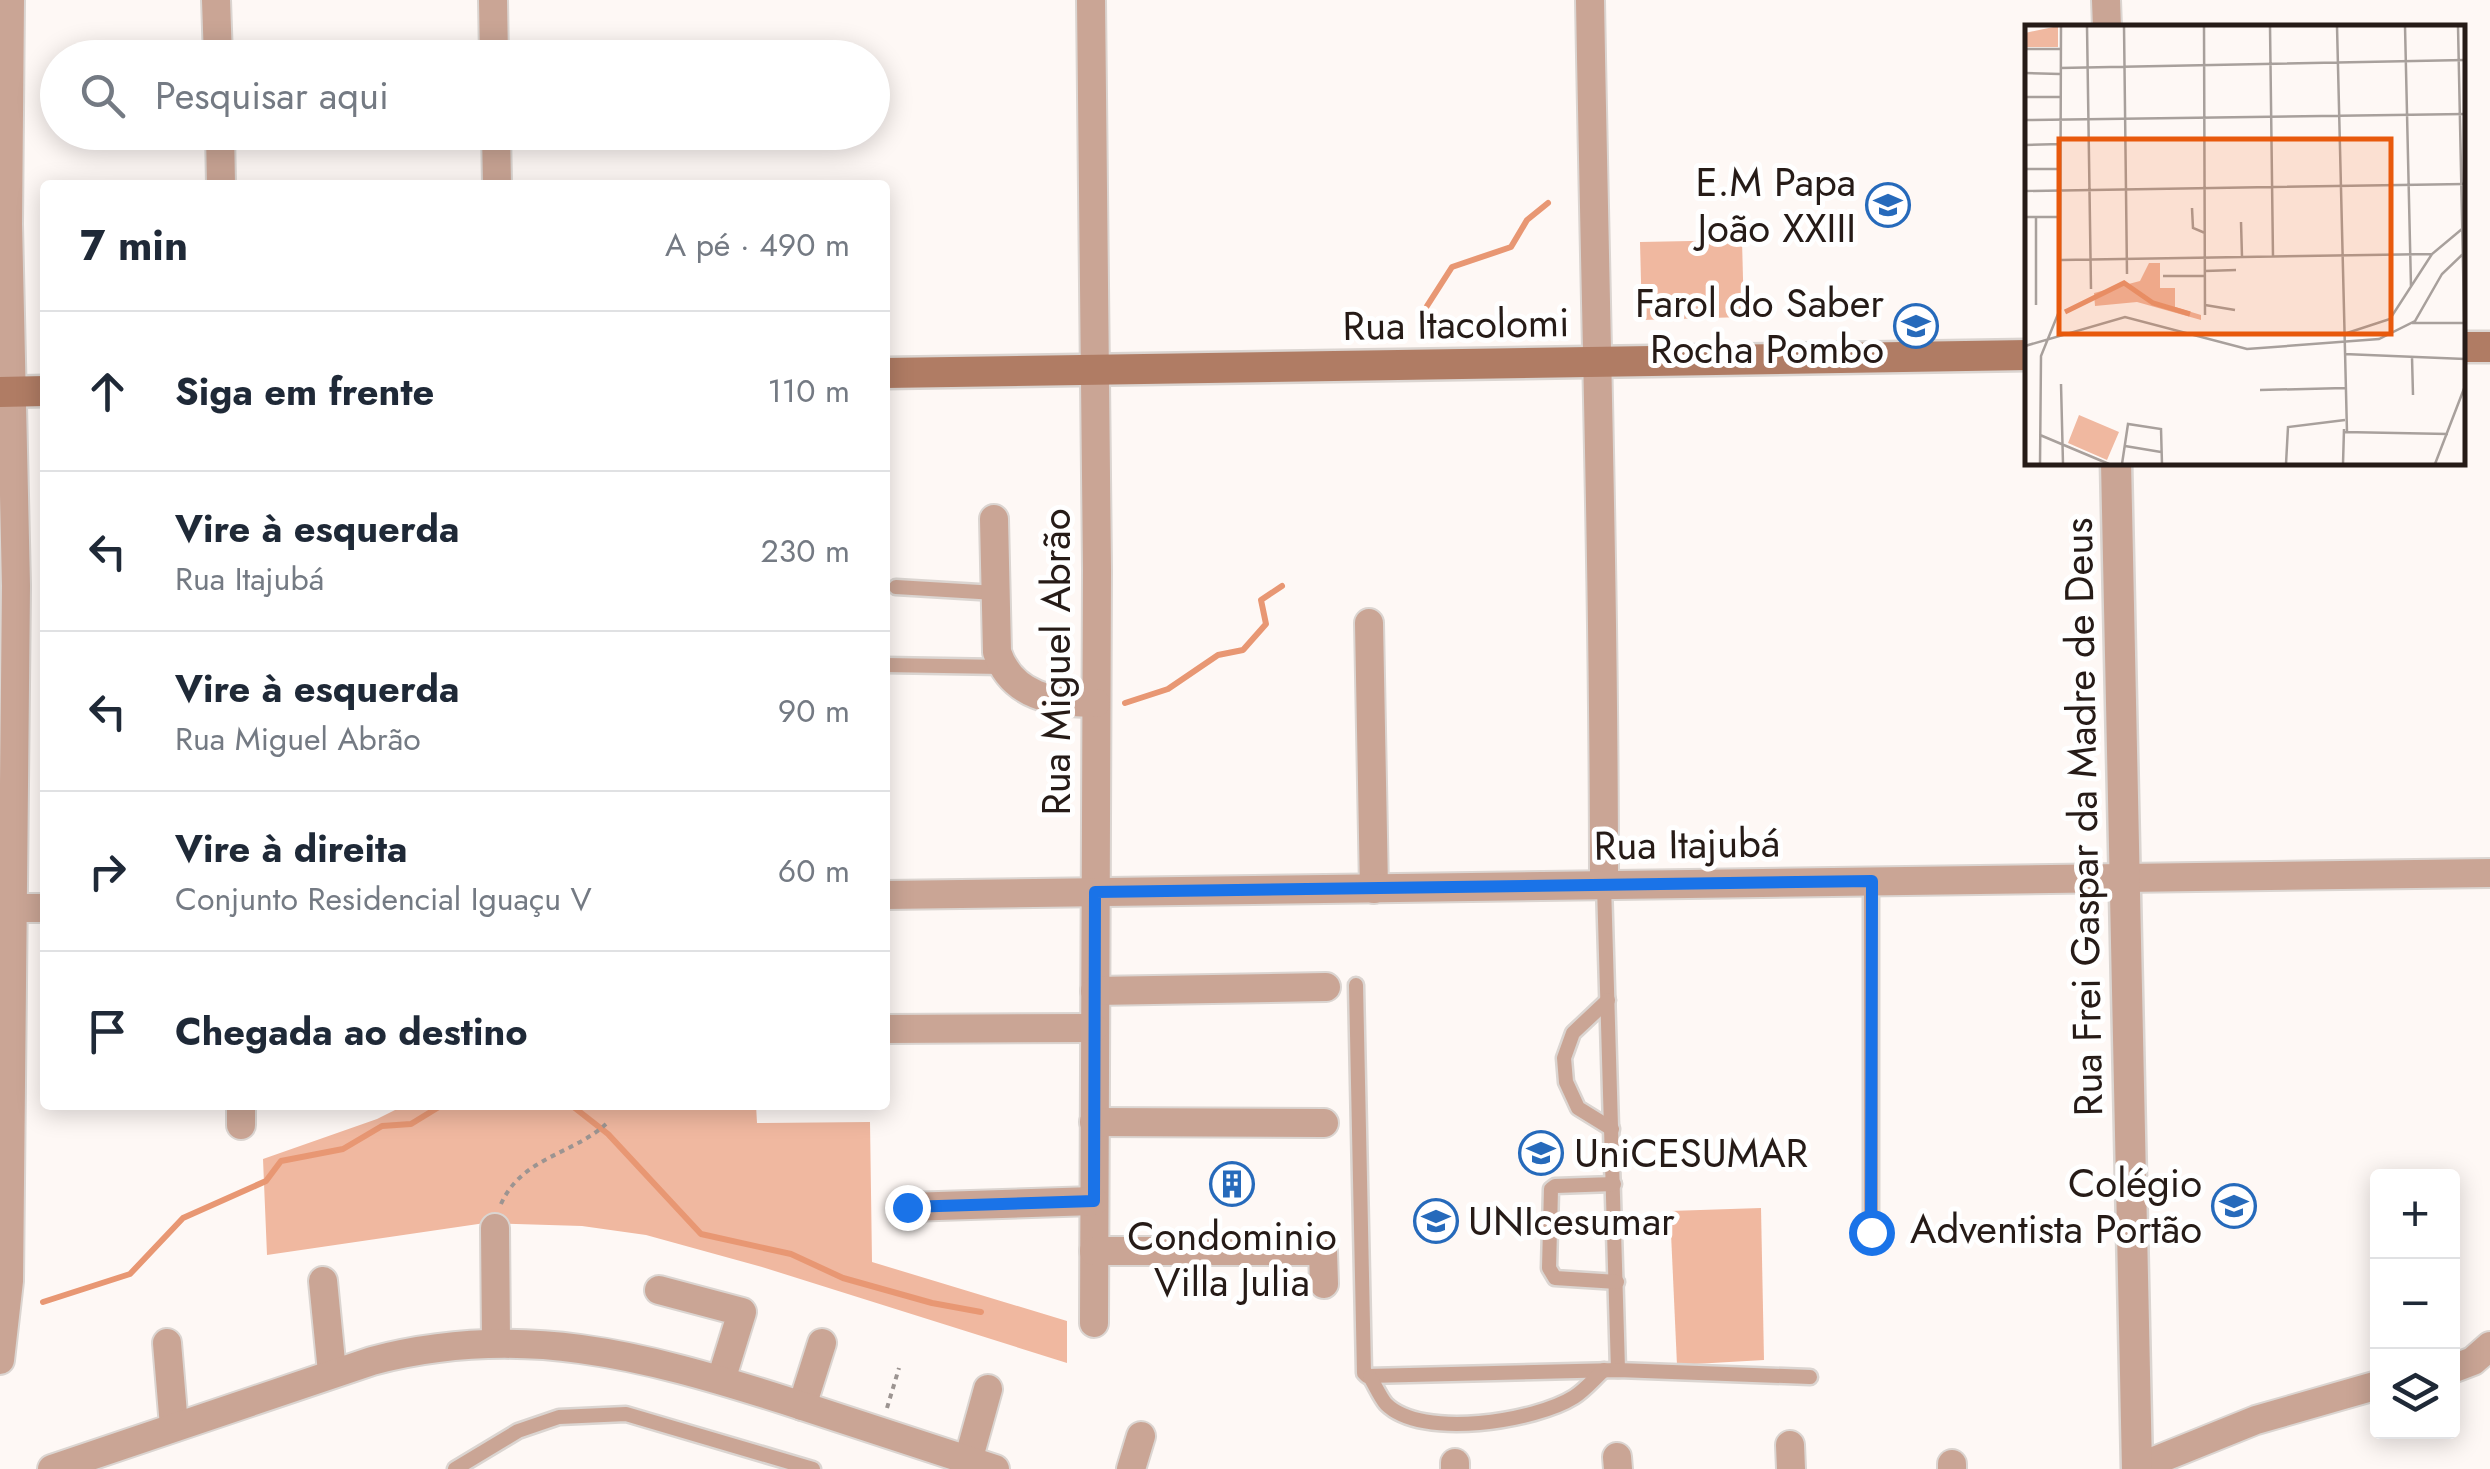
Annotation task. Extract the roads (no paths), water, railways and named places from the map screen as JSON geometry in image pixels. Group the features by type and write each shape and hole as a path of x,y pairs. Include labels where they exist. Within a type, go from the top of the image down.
{"main road":[{"name":"Rua Itacolomi","path":"890,374 2025,354"},
{"path":"6,392 40,391"}],"street":[{"path":"0,1360 9,1280 12,908 4,224 5,40 10,0"},
{"path":"216,0 217,40"},
{"path":"493,0 494,40"},
{"name":"Rua Miguel Abrão","path":"1092,0 1094,1324"},
{"path":"1590,0 1604,592 1604,885"},
{"path":"2106,0 2107,25"},
{"path":"220,150 221,180"},
{"path":"496,150 497,180"},
{"name":"Rua Frei Gaspar da Madre de Deus","path":"2116,465 2136,1469"},
{"path":"994,519 997,652 1002,667 1025,691 1068,704 1096,704"},
{"path":"1369,623 1374,888"},
{"name":"Rua Itajubá","path":"890,896 2490,872"},
{"path":"12,908 40,908"},
{"path":"1095,991 1326,987"},
{"path":"890,1029 1094,1028"},
{"path":"1094,1122 1324,1124"},
{"path":"907,1207 1094,1201"},
{"path":"495,1228 496,1342"},
{"path":"1094,1251 1323,1250 1324,1284"},
{"path":"323,1281 332,1372"},
{"path":"659,1290 742,1312 721,1380"},
{"path":"52,1469 332,1372 426,1348 496,1342 604,1351 721,1380 981,1465 988,1390"},
{"path":"802,1406 822,1342"},
{"path":"167,1343 174,1426"},
{"path":"2460,1366 2474,1361 2490,1346"},
{"path":"2136,1469 2256,1420 2370,1387"},
{"path":"1131,1469 1141,1436"}],"lane":[{"path":"896,586 996,593"},
{"path":"890,665 1002,667"},
{"path":"1871,1232 1872,881"},
{"path":"1356,985 1364,1373 1386,1403 1414,1418 1467,1424 1504,1421 1542,1411 1576,1396 1611,1370 1617,1282 1604,885"},
{"path":"1608,1000 1573,1033 1564,1058 1566,1082 1578,1108 1612,1128"},
{"path":"1614,1184 1551,1189 1549,1268 1555,1278 1617,1282"},
{"path":"1370,1377 1611,1370 1810,1377"},
{"path":"463,1466 518,1431 559,1416 626,1414 812,1469"}],"waterway":[{"path":"1427,306 1452,267 1511,247 1527,220 1548,203"},
{"path":"1125,703 1168,689 1218,655 1243,650 1266,624 1261,600 1282,586"},
{"path":"43,1302 130,1274 183,1218 266,1181 281,1161 343,1149 382,1126 411,1124 434,1110"},
{"path":"577,1110 608,1134 701,1234 791,1254 843,1278 981,1312"}],"place":[{"name":"E.M Papa João XXIII","path":"1888,205"},
{"name":"Farol do Saber Rocha Pombo","path":"1916,326"},
{"name":"UniCESUMAR","path":"1541,1153"},
{"name":"Condominio Villa Julia","path":"1232,1184"},
{"name":"Colégio Adventista Portão","path":"2234,1206"},
{"name":"UNIcesumar","path":"1436,1221"}]}
